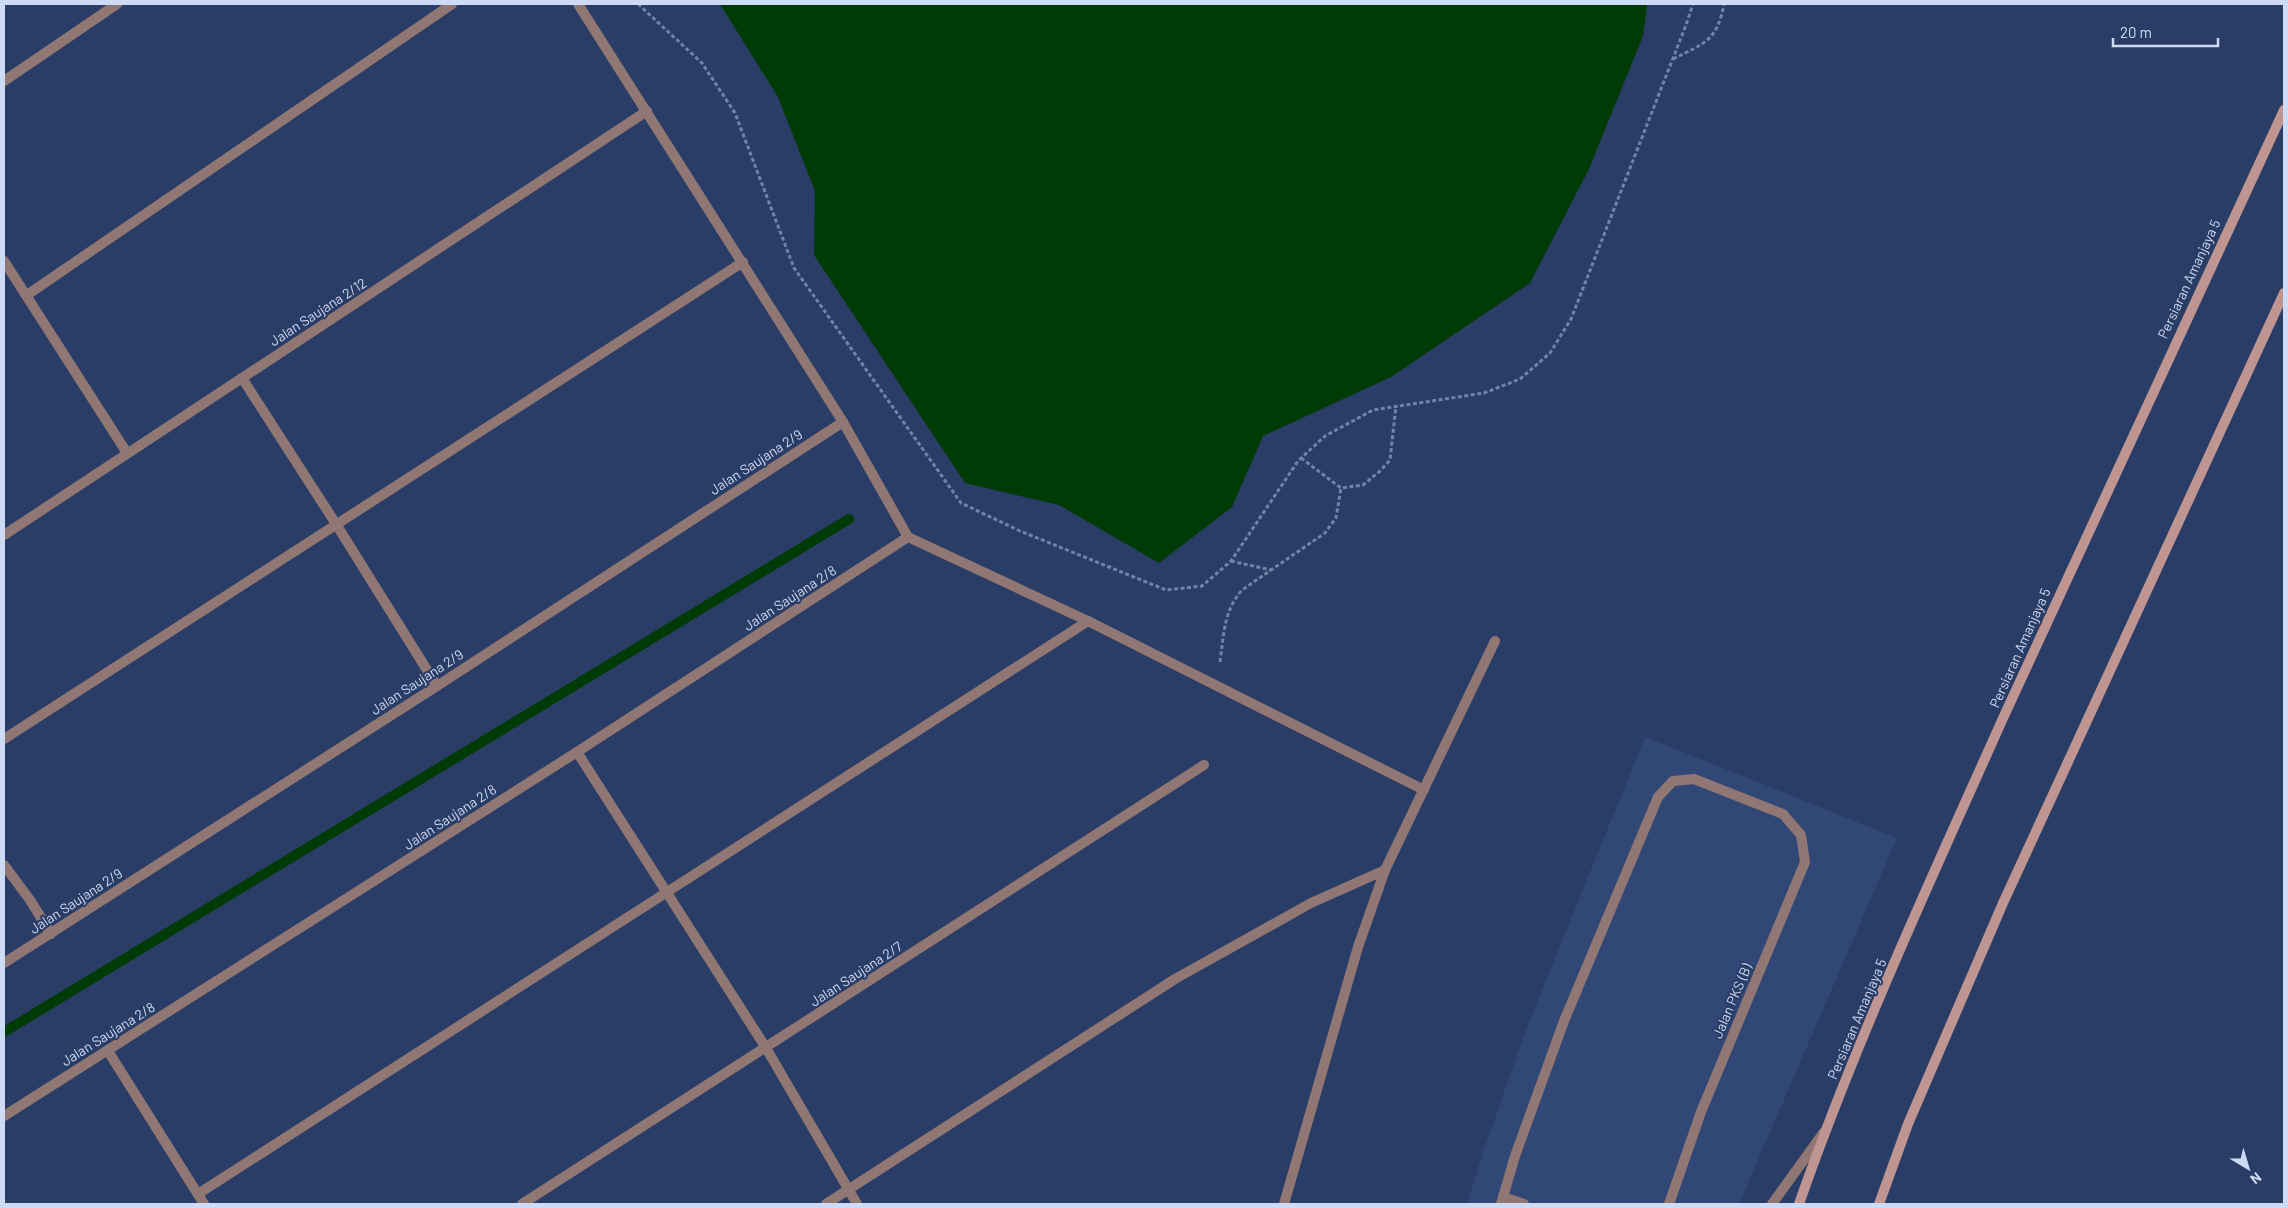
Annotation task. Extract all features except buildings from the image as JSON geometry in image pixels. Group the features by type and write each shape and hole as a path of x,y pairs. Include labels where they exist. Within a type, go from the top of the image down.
{"main road":[{"name":"Persiaran Amanjaya 5","path":"1799,1204 1824,1132 1933,874 2157,380 2284,110"},
{"path":"1880,1204 1908,1124 2003,903 2284,293"}],"street":[{"path":"4,81 117,4"},
{"path":"27,295 452,4"},
{"path":"578,4 743,262 842,422 908,537 1088,621 1424,790"},
{"name":"Jalan Saujana 2/12","path":"4,535 646,111"},
{"path":"4,261 126,453"},
{"path":"4,739 743,262"},
{"path":"242,378 437,686"},
{"name":"Jalan Saujana 2/9","path":"4,963 437,686 842,422"},
{"name":"Jalan Saujana 2/8","path":"4,1116 577,752 908,537"},
{"path":"198,1194 667,890 1088,621"},
{"path":"1284,1204 1358,947 1385,870 1495,641"},
{"path":"577,752 667,890 766,1048 857,1204"},
{"name":"Jalan Saujana 2/7","path":"522,1204 1204,766"},
{"name":"Jalan PKS (B)","path":"1502,1201 1515,1156 1564,1021 1658,798 1673,781 1694,779 1783,814 1801,834 1805,862 1701,1112 1669,1204"},
{"path":"4,865 30,900 51,934"},
{"path":"826,1204 1175,979 1311,903 1385,870"},
{"path":"108,1051 204,1204"},
{"path":"1772,1204 1824,1132"},
{"path":"1502,1201 1524,1204"}],"path":[{"path":"638,4 702,63 735,112 794,268 961,504 1020,531 1166,590 1202,586 1231,561 1302,458 1326,436 1373,410 1484,393 1520,379 1550,354 1571,319 1693,4"},
{"path":"1673,59 1704,44 1716,32 1724,4"},
{"path":"1302,458 1341,488 1363,485 1390,460 1396,406"},
{"path":"1217,686 1226,620 1232,602 1242,590 1325,533 1336,518 1341,488"},
{"path":"1231,561 1271,570"}],"shaded area":[{"path":"720,4 1647,4 1643,36 1589,169 1530,283 1391,377 1263,436 1232,507 1159,563 1059,505 965,483 814,255 815,191 778,97"},
{"path":"1645,737 1897,838 1739,1204 1467,1204 1483,1152 1527,1027"}],"waterway":[{"path":"4,1032 849,519"}]}
